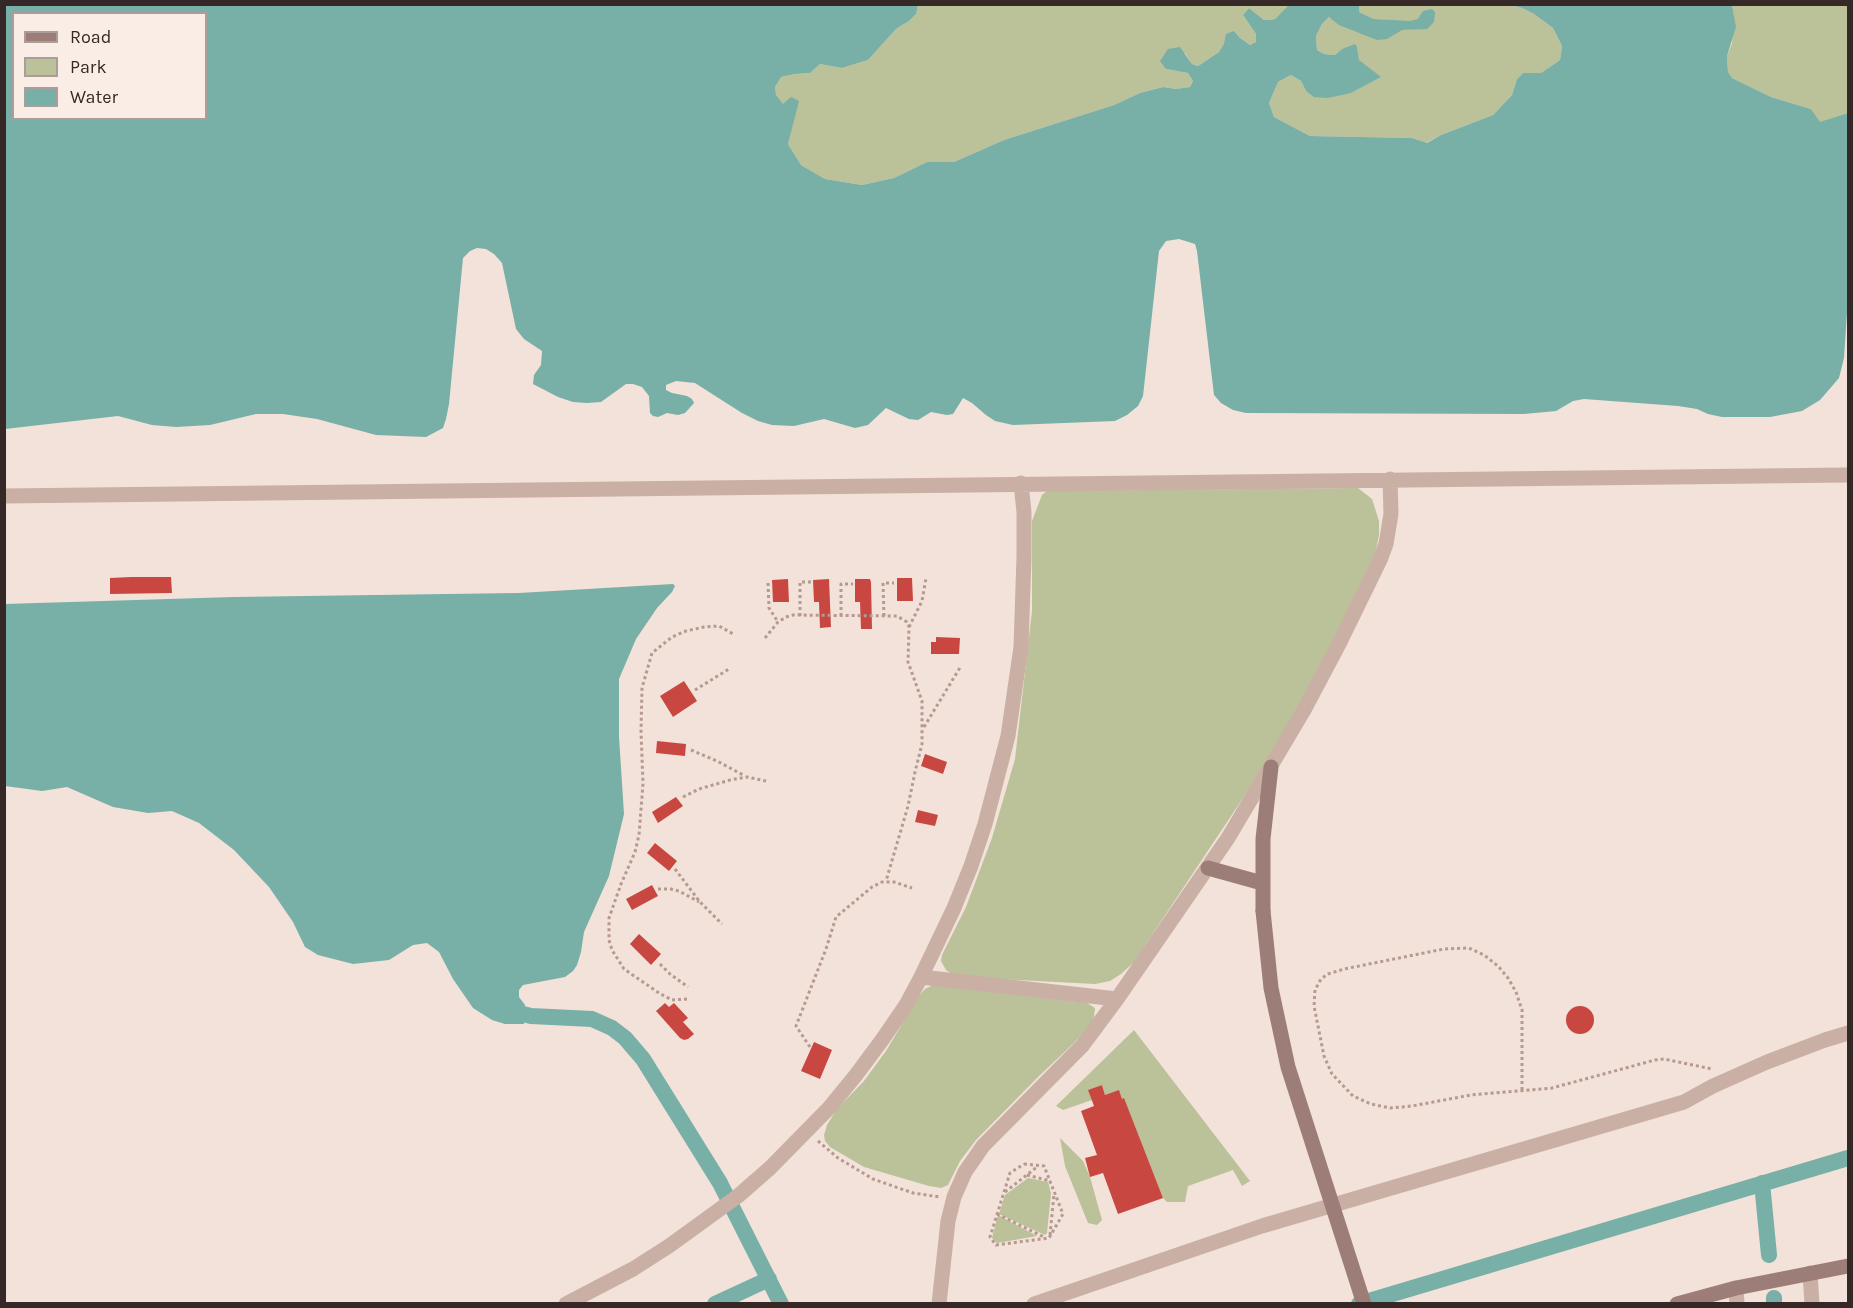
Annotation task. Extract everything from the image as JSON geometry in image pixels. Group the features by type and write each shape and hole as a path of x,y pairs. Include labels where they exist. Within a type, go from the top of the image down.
{"main road":[{"path":"1271,767 1263,839 1263,911 1271,988 1288,1067 1365,1304"},
{"path":"1208,868 1263,883"},
{"path":"1682,1303 1737,1296 1810,1273 1848,1266"}],"street":[{"path":"4,496 1848,475"},
{"path":"939,1304 948,1221 954,1197 965,1172 983,1146 1082,1046 1208,868 1271,767 1334,653 1380,560 1392,514 1390,479"},
{"path":"566,1304 633,1269 669,1246 721,1209 770,1168 850,1083 882,1040 921,977 971,866 985,824 1008,736 1021,647 1024,512 1021,483"},
{"path":"921,977 1117,999"},
{"path":"1034,1304 1262,1226 1684,1102 1738,1074 1799,1049 1848,1033"},
{"path":"1810,1273 1812,1304"}],"path":[{"path":"886,881 908,806 922,744 922,701 908,662 909,627 922,601 926,578"},
{"path":"800,616 800,582 812,582"},
{"path":"768,583 769,608 778,622"},
{"path":"884,616 883,583 894,583"},
{"path":"841,616 841,584 853,584"},
{"path":"765,638 778,622 786,617 901,617 909,627"},
{"path":"687,999 672,1000 624,969 612,950 609,940 609,918 635,852 639,835 643,784 640,731 642,688 652,653 672,637 704,627 719,626 735,635"},
{"path":"923,729 961,666"},
{"path":"695,690 729,669"},
{"path":"691,750 717,760 747,777 766,781"},
{"path":"683,797 715,783 747,777"},
{"path":"675,869 700,902 722,924"},
{"path":"810,1047 796,1026 834,922 839,914 872,887 886,881 912,888"},
{"path":"658,889 679,891 700,902"},
{"path":"1522,1090 1522,1010 1508,978 1498,966 1484,956 1469,948 1444,949 1344,969 1328,974 1321,980 1316,990 1314,1006 1324,1056 1332,1074 1353,1096 1371,1104 1390,1108 1472,1095 1539,1090 1567,1085 1664,1059 1738,1074"},
{"path":"660,964 688,987"},
{"path":"808,1130 838,1158 873,1179 913,1193 954,1197"},
{"path":"1023,1164 1039,1166 1044,1166 1063,1214 1047,1238 996,1245 990,1237 1010,1173 1023,1164"},
{"path":"1003,1193 1039,1166"},
{"path":"1027,1175 1050,1180"},
{"path":"1047,1238 1054,1192"},
{"path":"997,1214 1047,1238"}],"green space":[{"path":"918,5 1290,6 1275,19 1270,20 1264,20 1249,8 1243,15 1256,34 1256,42 1250,45 1234,31 1219,52 1198,66 1192,64 1185,53 1166,69 1188,73 1193,81 1190,87 1176,89 1163,87 1140,93 1114,105 1004,140 954,162 927,162 894,178 862,185 825,179 801,165 788,144 798,101 783,105 776,95 775,87 781,77 810,73 820,64 842,68 868,60 896,29 916,14"},
{"path":"1359,5 1511,5 1522,8 1553,28 1562,46 1560,60 1541,73 1523,73 1517,79 1512,95 1493,115 1426,143 1412,138 1310,136 1274,117 1269,103 1278,82 1291,75 1301,81 1306,91 1351,93 1380,77 1358,60 1357,47 1342,49 1335,55 1324,54 1317,50 1316,36 1322,24 1329,17 1402,30 1414,29 1418,20 1410,22 1374,19 1359,12"},
{"path":"1732,5 1848,5 1848,113 1820,123 1811,109 1771,97 1732,78 1728,72 1727,56 1732,43 1734,17"},
{"path":"1358,488 1372,499 1379,521 1375,555 1308,691 1247,792 1134,962 1110,981 1095,984 979,978 953,975 946,970 941,961 942,955 966,907 992,838 1015,759 1032,611 1032,521 1042,495 1047,491"},
{"path":"933,985 1087,1003 1095,1008 1094,1017 1089,1026 976,1140 960,1161 948,1185 941,1188 864,1167 830,1147 824,1135 837,1109 864,1081 886,1051 918,997 925,989"},
{"path":"1134,1030 1250,1181 1242,1186 1233,1170 1188,1186 1185,1202 1167,1202 1163,1198 1119,1091 1105,1095 1102,1085 1089,1090 1092,1100 1063,1110 1056,1106"},
{"path":"1060,1138 1083,1161 1090,1177 1102,1220 1097,1225 1088,1223 1065,1166"},
{"path":"1028,1178 1048,1182 1051,1193 1045,1235 999,1214 1005,1195"},
{"path":"998,1215 1037,1236 997,1243 992,1238"}],"water":[{"path":"5,5 918,5 916,14 896,29 868,60 842,68 820,64 810,73 781,77 775,87 776,95 783,104 791,97 799,101 788,144 801,165 825,179 862,185 894,178 927,162 954,162 1004,140 1114,105 1140,93 1163,87 1176,89 1190,87 1193,81 1188,73 1166,69 1160,61 1168,49 1180,47 1192,64 1198,66 1219,52 1226,34 1234,31 1250,45 1256,42 1256,34 1243,15 1249,8 1264,20 1270,20 1275,19 1289,5 1359,5 1359,12 1374,19 1410,21 1418,19 1423,11 1432,9 1435,12 1434,22 1427,29 1402,30 1387,39 1377,40 1339,25 1329,17 1322,24 1316,36 1317,50 1324,54 1335,55 1342,49 1355,44 1359,60 1381,77 1351,93 1328,98 1314,97 1306,91 1301,81 1291,75 1278,82 1269,103 1274,117 1310,136 1412,138 1427,143 1441,135 1493,115 1512,95 1517,79 1523,73 1541,73 1560,60 1562,46 1553,28 1534,14 1511,5 1732,5 1736,27 1727,56 1728,72 1732,78 1771,97 1811,109 1820,122 1848,113 1848,297 1844,358 1839,378 1820,400 1802,411 1770,417 1722,417 1678,406 1584,399 1573,401 1556,411 1524,414 1246,413 1233,410 1221,403 1214,395 1195,244 1179,239 1166,241 1159,251 1143,396 1138,406 1115,421 1013,425 995,421 963,398 953,414 931,412 918,420 909,419 886,408 868,425 855,428 824,419 794,426 772,425 742,413 695,383 676,381 666,385 666,390 687,396 694,403 685,413 678,415 667,413 658,417 650,413 649,396 642,387 633,384 626,384 601,402 587,403 573,402 558,397 533,384 534,375 541,365 542,351 524,339 516,329 502,263 486,249 477,248 463,258 446,419 443,428 426,437 376,435 317,419 283,414 256,414 210,425 176,427 152,425 118,416 5,429"},
{"path":"673,584 675,586 672,592 657,608 636,639 619,679 619,737 624,814 609,876 584,932 581,952 573,971 565,977 523,985 519,990 519,997 525,1005 524,1024 505,1024 492,1020 473,1008 453,979 439,952 427,943 413,945 389,960 353,964 318,955 305,947 293,922 269,887 234,850 199,823 172,811 148,813 113,807 67,787 42,791 5,786 5,604 234,597 519,593"}],"building":[{"path":"171,577 172,593 110,594 110,578"},
{"path":"897,578 912,578 913,601 897,601"},
{"path":"788,579 789,602 773,602 772,580"},
{"path":"829,579 831,627 820,628 819,602 814,602 813,580"},
{"path":"855,579 870,579 872,629 861,629 860,602 855,602"},
{"path":"936,637 960,638 959,654 931,654 931,642 936,642"},
{"path":"684,681 697,701 673,717 660,696"},
{"path":"657,741 686,744 685,756 656,753"},
{"path":"925,754 947,762 943,774 921,766"},
{"path":"676,797 683,806 658,823 652,812"},
{"path":"918,810 938,815 935,826 915,822"},
{"path":"655,843 677,861 669,871 647,853"},
{"path":"652,885 658,896 632,910 626,899"},
{"path":"639,934 661,954 651,965 630,944"},
{"path":"665,1003 669,1007 674,1003 688,1018 683,1022 694,1034 688,1039 680,1038 656,1011"},
{"path":"1580,1006 1590,1010 1594,1020 1590,1030 1580,1034 1570,1030 1566,1020 1570,1010"},
{"path":"814,1042 832,1050 820,1079 801,1071"},
{"path":"1102,1085 1105,1095 1119,1090 1122,1099 1124,1098 1163,1198 1118,1214 1103,1173 1090,1177 1085,1158 1097,1155 1081,1111 1094,1106 1088,1090"}],"waterway":[{"path":"504,1006 515,1012 531,1016 592,1019 612,1028 625,1038 643,1059 720,1183 781,1304"},
{"path":"1359,1304 1848,1158"},
{"path":"1762,1183 1769,1255"},
{"path":"715,1304 769,1279"},
{"path":"1774,1298 1774,1304"}]}
